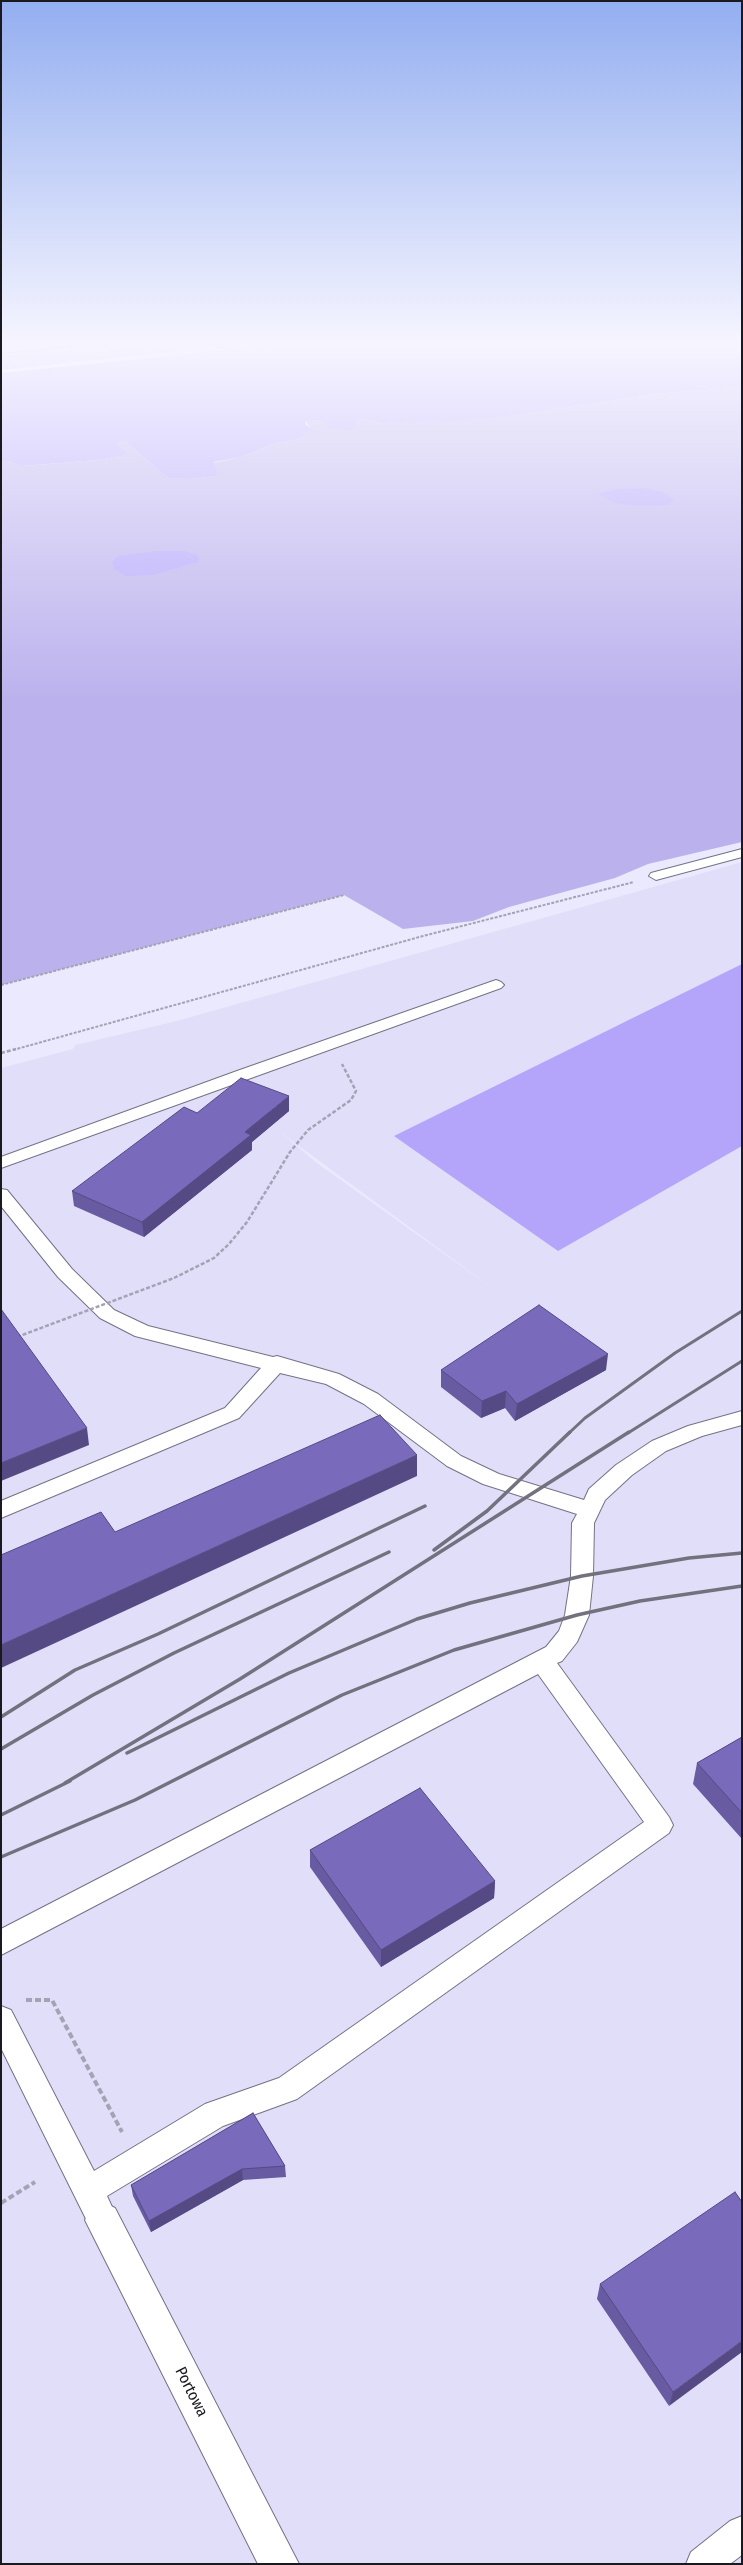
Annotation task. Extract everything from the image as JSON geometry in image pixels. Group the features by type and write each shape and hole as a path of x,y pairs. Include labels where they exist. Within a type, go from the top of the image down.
{"street":[{"name":"Portowa","path":"96,2205 279,2564"}],"lane":[{"path":"656,876 742,853"},
{"path":"1,1163 326,1044 496,985"},
{"path":"1,1194 65,1273 107,1314 142,1331 277,1363 332,1378 371,1399 454,1461 491,1479 590,1510"},
{"path":"1,1510 232,1412 277,1363"},
{"path":"1,1943 554,1654 569,1636 577,1615 582,1576 583,1523 597,1495 624,1470 659,1446 695,1431 742,1418"},
{"path":"1,2019 96,2205 215,2114 287,2089 660,1825 542,1661"},
{"path":"703,2564 742,2533"}],"path":[{"path":"1,1054 424,936 656,876"},
{"path":"1,984 344,895"},
{"path":"13,1338 190,1272 214,1258 229,1244 247,1222 290,1152 308,1130 351,1100 356,1091 343,1066 326,1044"},
{"path":"24,2000 52,2000 122,2132"},
{"path":"1,2203 35,2182"}],"shaded area":[{"path":"1,461 7,461 23,466 89,461 148,461 168,478 189,479 216,476 213,463 224,461 742,461 742,842 648,864 615,878 509,907 473,921 403,929 344,895 1,985"},
{"path":"1,461 89,461 22,466 7,461"},
{"path":"148,461 221,461 214,462 217,476 189,479 168,478"},
{"path":"641,488 663,492 674,499 669,505 640,506 615,503 599,494 617,489"},
{"path":"156,551 184,551 198,555 199,562 152,575 126,576 114,569 112,562 118,556"},
{"path":"742,862 742,2564 1,2564 1,1068 73,1049 75,1045 173,1022","holes":["280,1132 499,1293 317,1163"]},
{"path":"742,964 742,1146 558,1251 394,1136"}],"building":[{"path":"241,1078 289,1096 245,1132 251,1135 142,1222 72,1191 184,1107 197,1113"},
{"path":"539,1305 608,1354 517,1404 506,1391 482,1401 441,1370"},
{"path":"1,1309 87,1428 1,1463"},
{"path":"380,1415 417,1455 1,1645 1,1555 101,1512 115,1532"},
{"path":"742,1737 742,1813 697,1763"},
{"path":"420,1788 495,1881 381,1950 310,1850"},
{"path":"253,2113 285,2166 242,2169 149,2221 131,2185"},
{"path":"735,2192 742,2202 742,2341 673,2392 600,2284"}],"railway":[{"path":"569,1433 585,1418 675,1353 742,1311"},
{"path":"628,1433 742,1361"},
{"path":"434,1550 487,1511 570,1432"},
{"path":"65,1783 240,1679 629,1432"},
{"path":"1,1717 75,1670 158,1634 425,1506"},
{"path":"1,1749 93,1695 174,1653 389,1552"},
{"path":"127,1753 289,1673 417,1619 470,1603 582,1576 689,1558 742,1553"},
{"path":"1,1857 135,1800 342,1695 454,1650 577,1615 640,1601 742,1586"},
{"path":"1,1815 70,1781"}]}
